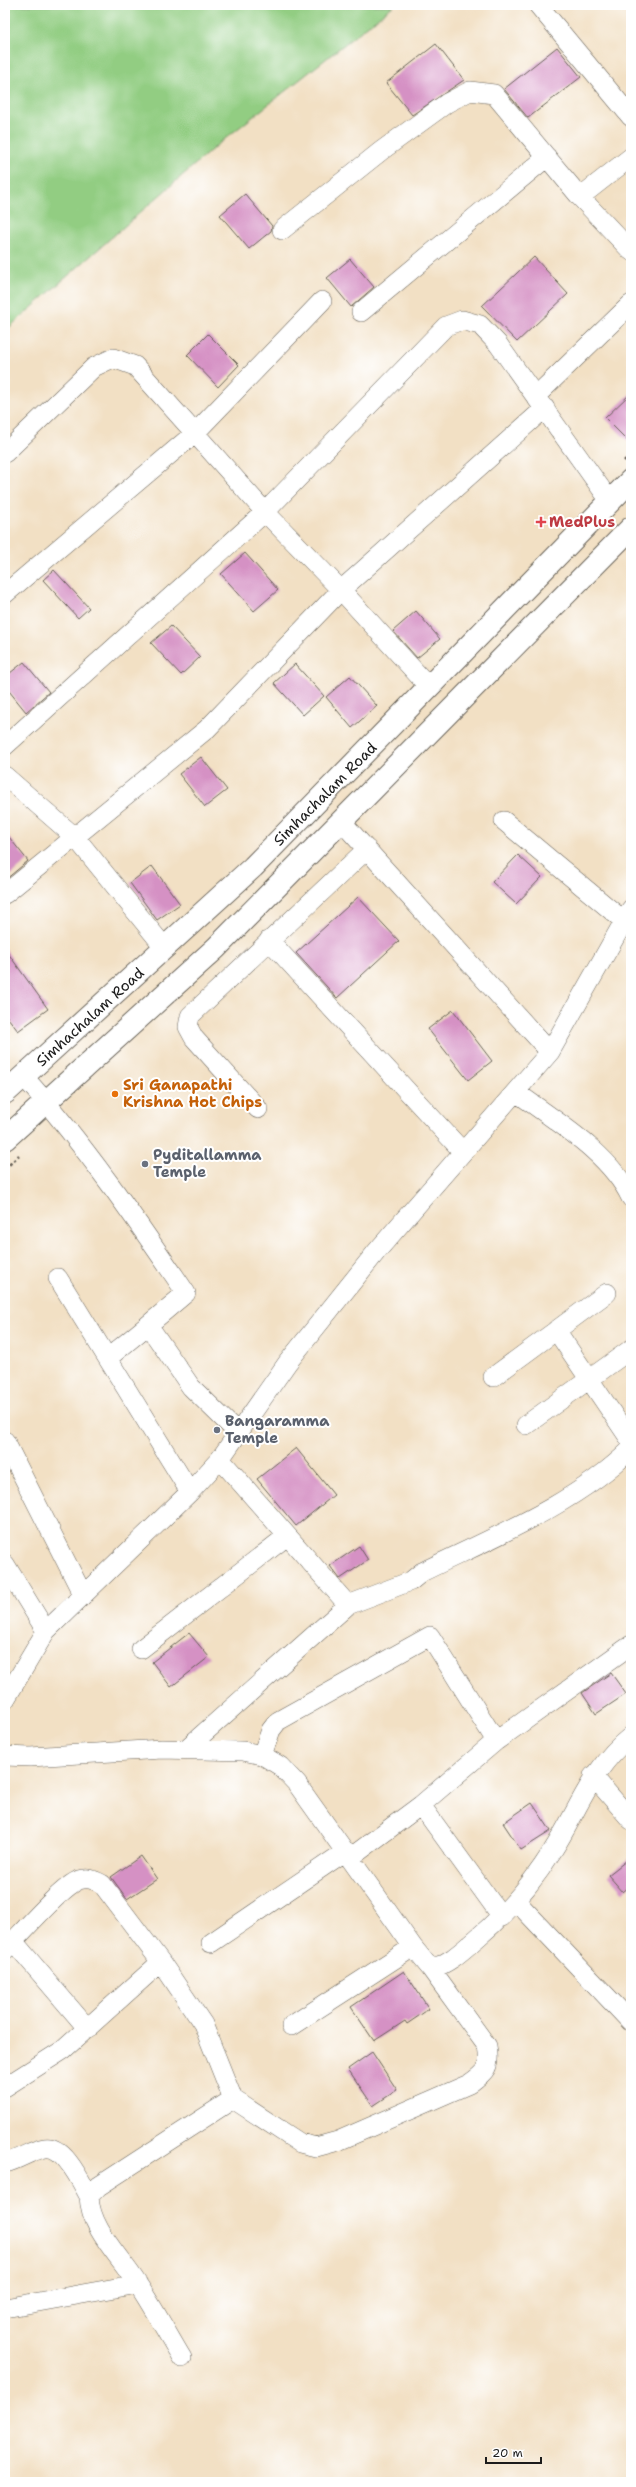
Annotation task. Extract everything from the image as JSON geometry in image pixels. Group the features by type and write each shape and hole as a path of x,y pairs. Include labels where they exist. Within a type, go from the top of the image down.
{"main road":[{"name":"Simhachalam Road","path":"5,1093 253,866 610,501 626,472"},
{"path":"5,1139 216,948 631,528"},
{"path":"320,798 342,822"}],"street":[{"path":"538,5 631,117"},
{"path":"282,230 387,147 447,102 470,91 494,94 580,197 631,251"},
{"path":"361,312 547,157"},
{"path":"580,197 631,157"},
{"path":"5,594 196,433 322,301"},
{"path":"5,894 76,838 207,729 341,590 541,402 631,304"},
{"path":"5,746 265,512 446,326 462,320 480,325 498,344 541,402 610,501"},
{"path":"5,453 94,367 113,358 135,366 265,512 341,590 429,687"},
{"path":"5,776 76,838 165,948"},
{"path":"5,1700 46,1631 190,1492 220,1459 293,1355 377,1251 550,1052 628,915 504,821"},
{"path":"342,822 550,1052"},
{"path":"258,1109 194,1038 188,1027 190,1016 199,1005 368,849"},
{"path":"269,940 463,1152"},
{"path":"24,1077 46,1101 101,1170 186,1292 148,1326 108,1358"},
{"path":"516,1092 593,1150 612,1170 631,1198"},
{"path":"58,1278 190,1492"},
{"path":"492,1377 607,1293"},
{"path":"148,1326 191,1387 238,1433"},
{"path":"556,1330 631,1442"},
{"path":"526,1425 631,1349"},
{"path":"5,1441 83,1595"},
{"path":"186,1749 348,1605 411,1581 422,1572 525,1522 611,1469 631,1449"},
{"path":"220,1459 348,1605"},
{"path":"141,1649 287,1536"},
{"path":"5,1564 46,1631"},
{"path":"262,1755 271,1730 278,1721 430,1636 496,1741"},
{"path":"211,1943 421,1805 496,1741 631,1644"},
{"path":"431,1969 444,1965 453,1958 502,1917 516,1901 553,1850 594,1776 616,1748 631,1736"},
{"path":"5,1756 30,1757 162,1749 243,1751 262,1755 280,1766 297,1784 413,1947 431,1969 486,2046 490,2060 483,2073 469,2084 338,2140 316,2147 300,2143 233,2099 203,2024 161,1962 106,1889 91,1878 78,1881 65,1890 9,1945 88,2029"},
{"path":"594,1776 631,1820"},
{"path":"421,1805 502,1917"},
{"path":"516,1901 631,2022"},
{"path":"291,2026 413,1947"},
{"path":"5,2087 63,2050 161,1962"},
{"path":"89,2196 99,2186 233,2099"},
{"path":"5,2163 46,2147 58,2150 68,2161 89,2196 89,2209 95,2223 138,2284 182,2358"},
{"path":"5,2308 138,2284"}],"path":[{"path":"626,472 631,454"}],"green space":[{"path":"5,5 394,5 216,146 5,331"}],"building":[{"path":"436,44 464,80 412,115 386,83"},
{"path":"557,47 581,77 528,118 504,89"},
{"path":"245,194 272,226 271,231 249,249 220,215"},
{"path":"534,257 568,294 517,342 482,306"},
{"path":"350,259 374,287 351,307 327,278"},
{"path":"208,334 239,365 218,387 187,355"},
{"path":"631,393 631,444 605,418"},
{"path":"245,553 278,590 254,611 221,574"},
{"path":"54,570 89,608 78,618 43,580"},
{"path":"416,611 440,639 417,658 393,631"},
{"path":"171,626 200,657 181,675 151,643"},
{"path":"24,662 49,692 26,712 5,686 5,677"},
{"path":"295,664 324,696 303,715 274,683"},
{"path":"350,676 377,706 352,728 326,697"},
{"path":"201,757 227,790 205,807 179,774"},
{"path":"5,832 28,861 5,880"},
{"path":"518,855 542,877 516,904 492,882"},
{"path":"152,866 180,904 157,920 130,883"},
{"path":"358,897 399,941 337,998 296,953"},
{"path":"5,949 48,1009 18,1031 5,1014"},
{"path":"453,1010 492,1061 468,1080 428,1029"},
{"path":"296,1448 334,1495 296,1526 257,1479"},
{"path":"359,1546 368,1560 340,1579 330,1566"},
{"path":"189,1633 209,1657 171,1687 152,1662"},
{"path":"611,1673 626,1694 596,1714 582,1693"},
{"path":"532,1803 551,1831 521,1850 503,1823"},
{"path":"141,1856 157,1879 127,1899 111,1877"},
{"path":"631,1857 631,1885 623,1892 608,1875"},
{"path":"404,1971 429,2009 407,2024 405,2021 374,2041 351,2007"},
{"path":"372,2052 397,2090 373,2106 348,2069"}],"place":[{"name":"MedPlus","path":"541,522"},
{"name":"Sri Ganapathi Krishna Hot Chips","path":"115,1094"},
{"name":"Pyditallamma Temple","path":"145,1164"},
{"name":"Bangaramma Temple","path":"217,1430"}]}
